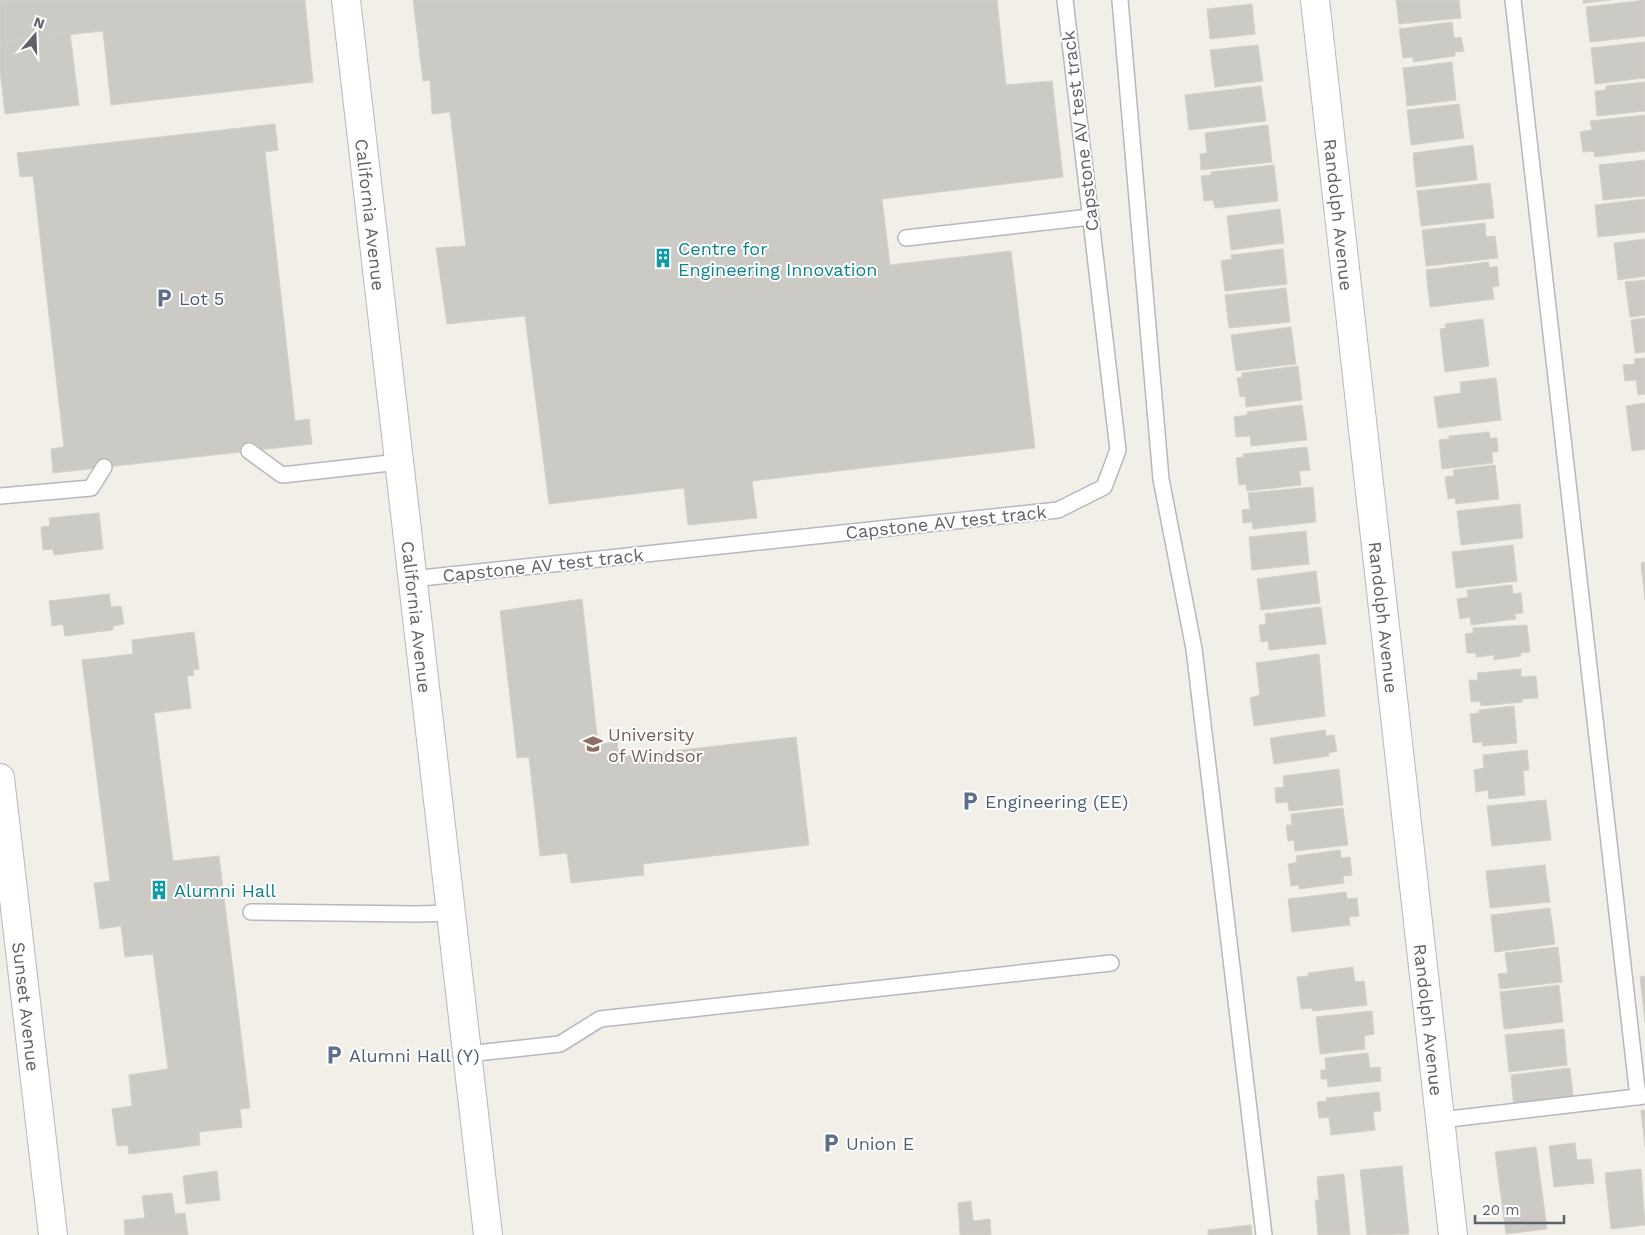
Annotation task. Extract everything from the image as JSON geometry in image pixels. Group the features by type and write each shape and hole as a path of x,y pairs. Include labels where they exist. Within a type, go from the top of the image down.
{"street":[{"name":"California Avenue","path":"346,0 488,1235"},
{"name":"Randolph Avenue","path":"1315,0 1453,1235"},
{"name":"Sunset Avenue","path":"0,778 53,1235"}],"lane":[{"name":"Capstone AV test track","path":"412,578 1058,510 1104,487 1118,450 1065,0"},
{"path":"1120,0 1161,479 1194,649 1264,1235"},
{"path":"1441,1120 1642,1097 1512,0"},
{"path":"906,238 1090,217"},
{"path":"249,451 282,475 399,462"},
{"path":"0,496 90,488 104,467"},
{"path":"251,912 417,914 451,912"},
{"path":"467,1054 560,1044 600,1019 1111,963"}],"building":[{"path":"0,0 305,0 313,82 111,105 103,31 0,42"},
{"name":"Centre for Engineering Innovation","path":"413,0 997,0 1006,85 1052,81 1063,177 882,199 890,265 1011,251 1035,448 752,481 757,518 688,525 684,488 549,504 525,316 447,324 436,248 466,246 450,112 432,114 430,80 423,81"},
{"path":"1396,0 1459,0 1461,18 1399,24"},
{"path":"1583,0 1611,0 1583,3"},
{"path":"1645,0 1645,36 1590,42 1586,7"},
{"path":"1252,4 1255,34 1210,39 1207,9"},
{"path":"1452,22 1454,38 1461,37 1464,51 1455,52 1455,56 1413,62 1413,57 1403,58 1399,29"},
{"path":"70,33 79,105 5,114 0,71 0,42"},
{"path":"1645,42 1645,78 1595,84 1591,48"},
{"path":"1258,45 1263,81 1215,87 1210,50"},
{"path":"1452,62 1456,100 1407,106 1403,68"},
{"path":"1645,82 1645,111 1597,116 1595,91 1606,90 1606,86"},
{"path":"1261,86 1266,121 1189,130 1185,95"},
{"path":"1459,104 1464,138 1411,145 1407,110"},
{"path":"1645,115 1645,151 1595,157 1594,151 1583,152 1580,132 1592,130 1590,121"},
{"name":"Lot 5","path":"275,124 278,150 265,152 295,421 309,419 312,444 53,473 51,449 64,447 33,176 20,177 17,153"},
{"path":"1268,125 1272,162 1201,170 1200,154 1207,153 1205,133"},
{"path":"1473,145 1477,180 1416,187 1413,153"},
{"path":"1645,160 1645,196 1603,200 1599,165"},
{"path":"1274,165 1278,201 1215,208 1213,200 1204,201 1201,176 1211,175 1211,172"},
{"path":"1490,183 1494,218 1421,226 1417,191"},
{"path":"1645,199 1645,232 1598,237 1595,205"},
{"path":"1280,209 1284,243 1231,250 1227,216"},
{"path":"1485,223 1486,237 1495,236 1498,258 1426,266 1422,230"},
{"path":"1645,239 1645,276 1618,280 1614,243"},
{"path":"1283,249 1287,284 1225,291 1221,261 1232,259 1231,255"},
{"path":"1489,262 1489,268 1497,266 1499,286 1492,287 1494,299 1430,307 1426,270"},
{"path":"1645,280 1645,315 1630,317 1625,282"},
{"path":"1286,288 1290,322 1229,328 1225,295"},
{"path":"1645,318 1645,352 1635,353 1631,320"},
{"path":"1483,319 1489,366 1445,372 1440,329 1446,328 1445,324"},
{"path":"1291,327 1296,364 1236,371 1231,335"},
{"path":"1645,358 1645,394 1638,395 1636,380 1625,381 1623,365 1635,364 1634,359"},
{"path":"1298,366 1302,400 1246,407 1245,396 1240,397 1237,378 1242,377 1242,373"},
{"path":"1496,378 1501,420 1438,428 1434,397 1461,393 1460,382"},
{"path":"1645,403 1645,449 1632,451 1626,406"},
{"path":"1302,405 1307,440 1251,446 1250,436 1236,437 1234,417 1247,415 1247,412"},
{"path":"1489,432 1490,438 1497,438 1498,452 1492,452 1493,463 1442,469 1439,440 1449,439 1449,436"},
{"path":"1307,447 1310,470 1299,471 1301,485 1247,491 1246,484 1239,485 1236,458 1244,457 1243,454"},
{"path":"1495,465 1499,499 1456,504 1455,498 1448,499 1445,477 1454,476 1453,470"},
{"path":"1313,487 1316,522 1253,529 1252,522 1243,523 1242,510 1250,509 1248,493"},
{"path":"1520,504 1523,538 1461,545 1457,511"},
{"path":"99,513 103,549 54,555 53,549 43,550 41,527 50,526 49,518"},
{"path":"1306,531 1309,564 1252,570 1249,537"},
{"path":"1513,545 1517,581 1456,588 1452,552"},
{"path":"1645,562 1645,600 1641,563"},
{"path":"1316,571 1320,603 1261,610 1257,579"},
{"path":"1512,585 1513,594 1521,593 1523,613 1515,614 1516,619 1471,625 1470,617 1460,619 1457,599 1468,597 1467,590"},
{"path":"109,594 111,607 121,606 124,624 113,626 113,630 65,636 63,624 52,626 49,601"},
{"path":"582,599 598,744 617,742 619,757 796,737 809,845 643,864 644,875 571,883 567,853 540,856 529,757 517,758 500,611"},
{"path":"1321,607 1326,644 1269,650 1268,641 1261,642 1259,625 1266,624 1265,614"},
{"path":"1527,625 1530,652 1520,653 1521,656 1494,660 1494,655 1476,657 1476,653 1467,653 1465,634 1473,633 1473,628"},
{"name":"Alumni Hall","path":"194,632 199,669 193,670 194,675 187,676 191,708 154,713 173,861 219,856 250,1108 240,1109 242,1127 199,1132 200,1145 129,1154 128,1145 117,1146 112,1109 132,1106 129,1075 168,1069 153,954 125,957 121,926 100,929 94,883 110,881 82,660 133,654 132,640"},
{"path":"1319,654 1325,716 1254,726 1250,698 1260,695 1256,663"},
{"path":"1521,669 1521,677 1536,676 1538,698 1522,699 1522,702 1481,706 1480,701 1471,702 1469,680 1478,680 1477,673"},
{"path":"1514,706 1517,743 1483,746 1482,742 1473,743 1470,714 1479,713 1479,710"},
{"path":"1325,730 1326,736 1334,735 1337,751 1328,753 1329,756 1274,764 1270,738"},
{"path":"1527,750 1529,770 1523,771 1525,795 1489,799 1488,790 1476,792 1474,770 1484,768 1483,755"},
{"path":"1339,769 1343,805 1289,811 1288,802 1276,803 1275,788 1284,787 1283,776"},
{"path":"1546,800 1551,840 1492,846 1487,806"},
{"path":"1343,808 1348,845 1295,851 1294,840 1288,841 1286,825 1292,825 1291,814"},
{"path":"1340,850 1341,858 1350,857 1352,875 1343,876 1344,883 1299,889 1299,885 1291,886 1288,864 1297,862 1296,856"},
{"path":"1545,865 1550,902 1490,908 1486,871"},
{"path":"1346,892 1347,899 1357,898 1359,916 1349,917 1350,925 1292,932 1288,899"},
{"path":"1550,908 1555,944 1495,952 1491,915"},
{"path":"1558,947 1562,982 1500,989 1498,974 1508,973 1505,953"},
{"path":"1353,967 1355,982 1364,981 1367,1005 1313,1011 1312,1008 1301,1009 1297,977 1308,976 1308,973"},
{"path":"1645,976 1645,1022 1640,977"},
{"path":"1559,985 1563,1022 1504,1029 1500,992"},
{"path":"1372,1011 1374,1034 1364,1036 1365,1049 1320,1054 1316,1017"},
{"path":"1564,1029 1567,1065 1509,1072 1505,1035"},
{"path":"1368,1053 1370,1068 1380,1067 1381,1081 1328,1087 1327,1079 1321,1079 1321,1070 1326,1070 1325,1058"},
{"path":"1570,1068 1574,1103 1514,1110 1511,1075"},
{"path":"1379,1092 1381,1111 1373,1112 1375,1130 1331,1135 1329,1117 1319,1118 1317,1102 1327,1101 1326,1098"},
{"path":"1641,1110 1645,1110 1645,1147"},
{"path":"1575,1143 1577,1160 1591,1159 1594,1183 1554,1187 1549,1146"},
{"path":"1536,1147 1547,1229 1506,1234 1495,1152"},
{"path":"1402,1166 1409,1234 1367,1235 1360,1170"},
{"path":"1641,1169 1645,1225 1611,1229 1605,1173"},
{"path":"217,1171 220,1200 186,1204 183,1176"},
{"path":"1344,1174 1350,1235 1318,1235 1315,1200 1319,1200 1317,1177"},
{"path":"172,1193 175,1214 185,1213 188,1235 125,1235 124,1220 145,1218 142,1196"},
{"path":"971,1201 973,1221 990,1219 991,1235 960,1235 958,1203"},
{"path":"1251,1225 1252,1235 1208,1235 1208,1230"}],"place":[{"name":"Centre for Engineering Innovation","path":"663,258"},
{"name":"Lot 5","path":"164,298"},
{"name":"University of Windsor","path":"593,744"},
{"name":"Engineering (EE)","path":"970,801"},
{"name":"Alumni Hall","path":"159,890"},
{"name":"Alumni Hall (Y)","path":"334,1055"},
{"name":"Union E","path":"831,1143"}]}
